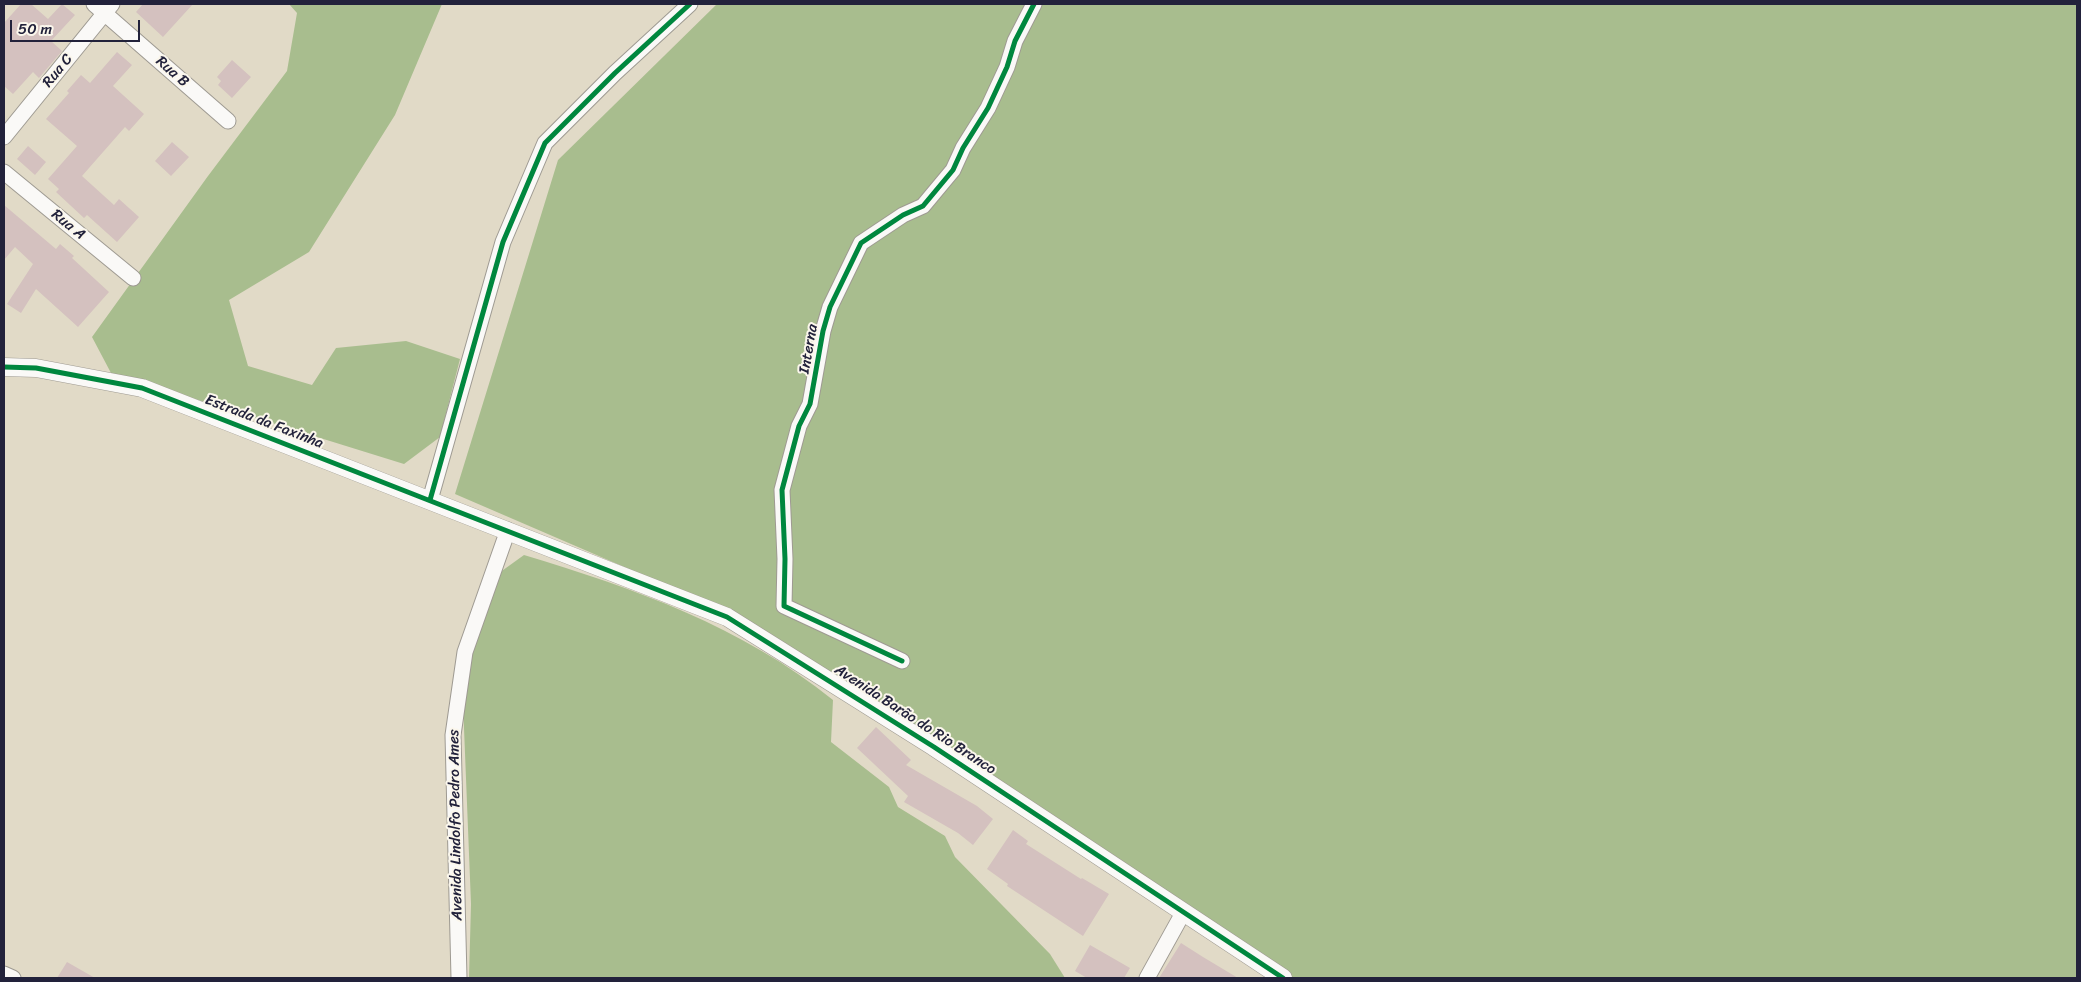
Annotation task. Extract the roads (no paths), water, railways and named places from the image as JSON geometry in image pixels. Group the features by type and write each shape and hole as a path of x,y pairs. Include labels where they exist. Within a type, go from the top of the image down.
{"street":[{"path":"430,500 503,242 545,143 615,73 690,4"},
{"name":"Interna","path":"902,661 784,606 785,559 782,490 799,426 810,404 823,331 830,307 861,243 903,215 923,206 953,170 963,148 988,108 1007,67 1015,41 1034,4"},
{"name":"Rua B","path":"104,7 228,121"},
{"name":"Rua C","path":"4,137 104,7"},
{"name":"Rua A","path":"4,172 133,278"},
{"name":"Estrada da Faxinha","path":"4,367 36,368 142,388 508,530"},
{"name":"Avenida Barão do Rio Branco","path":"508,530 727,617 892,720 1283,978"},
{"name":"Avenida Lindolfo Pedro Ames","path":"459,978 453,735 465,652 508,530"},
{"path":"1147,978 1183,913"},
{"path":"4,974 14,978"}]}
